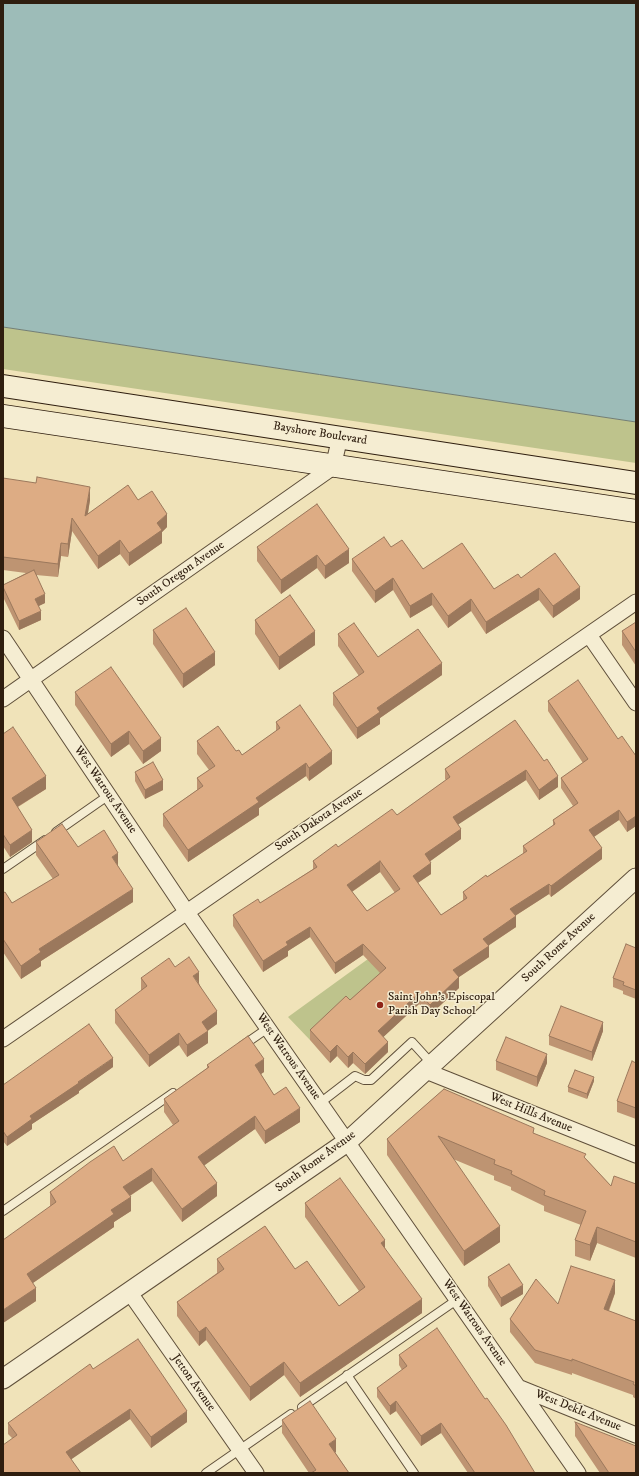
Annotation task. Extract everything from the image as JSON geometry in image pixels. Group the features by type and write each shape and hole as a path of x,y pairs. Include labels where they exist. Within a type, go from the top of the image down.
{"main road":[{"name":"Bayshore Boulevard","path":"3,386 636,483"},
{"path":"3,416 636,512"}],"street":[{"path":"333,467 340,437"},
{"name":"South Oregon Avenue","path":"3,699 333,467"},
{"name":"South Dakota Avenue","path":"3,1039 186,911 636,602"},
{"path":"589,635 636,703"},
{"name":"West Watrous Avenue","path":"3,638 186,911 578,1473"},
{"name":"South Rome Avenue","path":"3,1379 130,1293 347,1142 636,878"},
{"name":"West Hills Avenue","path":"429,1068 636,1155"},
{"name":"Jetton Avenue","path":"130,1293 256,1473"},
{"name":"West Dekle Avenue","path":"520,1388 636,1434"}],"lane":[{"path":"3,869 109,795"},
{"path":"235,1050 268,1028"},
{"path":"320,1103 355,1076 364,1080 371,1080 412,1042 429,1068"},
{"path":"3,1211 184,1086"},
{"path":"206,1473 458,1299"},
{"path":"347,1375 414,1473"}],"green space":[{"path":"3,327 636,422 636,463 3,369"},
{"path":"368,959 386,978 346,1007 310,1040 288,1017"}],"water":[{"path":"3,3 636,3 636,422 3,327"}],"building":[{"path":"37,477 90,487 85,516 128,485 138,500 152,491 167,514 157,523 162,530 129,553 120,540 98,556 72,518 68,544 61,543 58,564 3,557 3,478 36,483"},
{"path":"317,504 349,549 325,566 317,555 281,580 257,547"},
{"path":"384,537 391,547 402,540 423,569 462,543 494,589 518,574 521,578 555,553 580,587 553,606 539,588 486,622 471,599 448,616 432,593 410,606 393,578 375,591 352,559"},
{"path":"34,570 45,594 35,599 41,611 19,621 3,585"},
{"path":"290,595 315,631 279,657 255,620"},
{"path":"186,608 215,652 183,674 153,630"},
{"path":"636,622 636,652 622,631"},
{"path":"354,623 378,657 418,629 442,663 377,708 380,712 357,728 333,693 364,672 338,634"},
{"path":"111,667 161,738 143,751 129,731 111,744 75,692"},
{"path":"578,680 618,739 622,736 636,756 636,816 627,822 619,810 589,830 602,848 551,886 549,884 510,909 516,916 483,939 489,946 453,970 459,977 430,1005 419,993 378,1031 388,1042 365,1064 353,1052 348,1057 337,1045 330,1052 310,1030 346,996 350,1000 386,968 363,944 335,963 310,927 286,942 288,945 263,961 233,915 258,899 260,903 317,867 313,861 336,844 338,847 392,809 397,815 450,777 445,769 515,720 544,761 547,759 558,776 539,790 526,770 453,817 461,829 425,854 431,863 413,876 441,915 467,898 463,892 486,875 487,877 527,851 523,846 555,824 553,820 578,803 561,778 588,759 548,701","holes":["380,861 400,889 367,911 347,885"]},
{"path":"300,705 332,751 309,768 306,763 256,798 259,802 188,850 163,814 203,786 197,778 215,766 197,741 218,726 236,751 239,750 242,755 280,728 276,722"},
{"path":"13,727 46,776 12,798 32,830 10,845 3,834 3,734"},
{"path":"153,762 163,780 145,790 135,772"},
{"path":"62,824 78,847 104,830 118,853 112,857 133,889 39,949 41,952 21,966 3,939 3,893 5,892 12,903 59,875 36,842"},
{"path":"626,944 636,948 636,990 623,985 624,982 613,978"},
{"path":"189,957 199,972 193,976 217,1011 202,1022 208,1031 187,1045 179,1033 149,1055 115,1010 147,986 141,978 169,958 175,967"},
{"path":"561,1006 603,1022 592,1052 549,1036"},
{"path":"89,1024 113,1058 30,1116 32,1119 7,1137 3,1131 3,1085"},
{"path":"248,1036 264,1059 255,1065 274,1095 286,1087 300,1108 265,1131 255,1116 198,1157 217,1183 182,1209 152,1168 123,1187 131,1197 111,1210 114,1214 27,1274 36,1288 3,1310 3,1240 56,1202 50,1192 90,1162 114,1146 123,1161 179,1121 164,1099 209,1067 207,1065"},
{"path":"506,1037 547,1054 537,1077 496,1061"},
{"path":"632,1061 636,1063 636,1108 617,1101"},
{"path":"575,1070 594,1077 587,1094 568,1087"},
{"path":"444,1089 534,1128 533,1133 586,1154 584,1157 611,1186 614,1176 636,1184 636,1242 597,1227 590,1245 575,1240 586,1211 544,1195 545,1191 511,1174 512,1171 494,1164 495,1160 438,1136 500,1226 464,1251 387,1139"},
{"path":"340,1178 385,1240 381,1243 422,1299 300,1383 284,1362 250,1387 206,1327 199,1332 177,1302 224,1269 217,1259 265,1226 295,1269 307,1261 339,1306 365,1287 305,1203"},
{"path":"509,1264 523,1285 501,1298 488,1277"},
{"path":"571,1266 615,1280 604,1309 636,1321 636,1386 633,1384 634,1382 572,1359 572,1361 535,1350 510,1319 536,1279 558,1304"},
{"path":"437,1328 485,1399 487,1398 506,1425 535,1473 475,1473 441,1423 421,1436 396,1401 390,1406 377,1388 407,1366 399,1355"},
{"path":"138,1339 187,1411 151,1437 130,1409 66,1452 81,1473 3,1473 3,1445 17,1435 8,1423 90,1364 93,1369"},
{"path":"310,1401 336,1439 329,1444 349,1473 311,1473 316,1470 282,1420"},
{"path":"575,1422 636,1446 636,1473 609,1473"}],"place":[{"name":"Saint John's Episcopal Parish Day School","path":"380,1005"}]}
